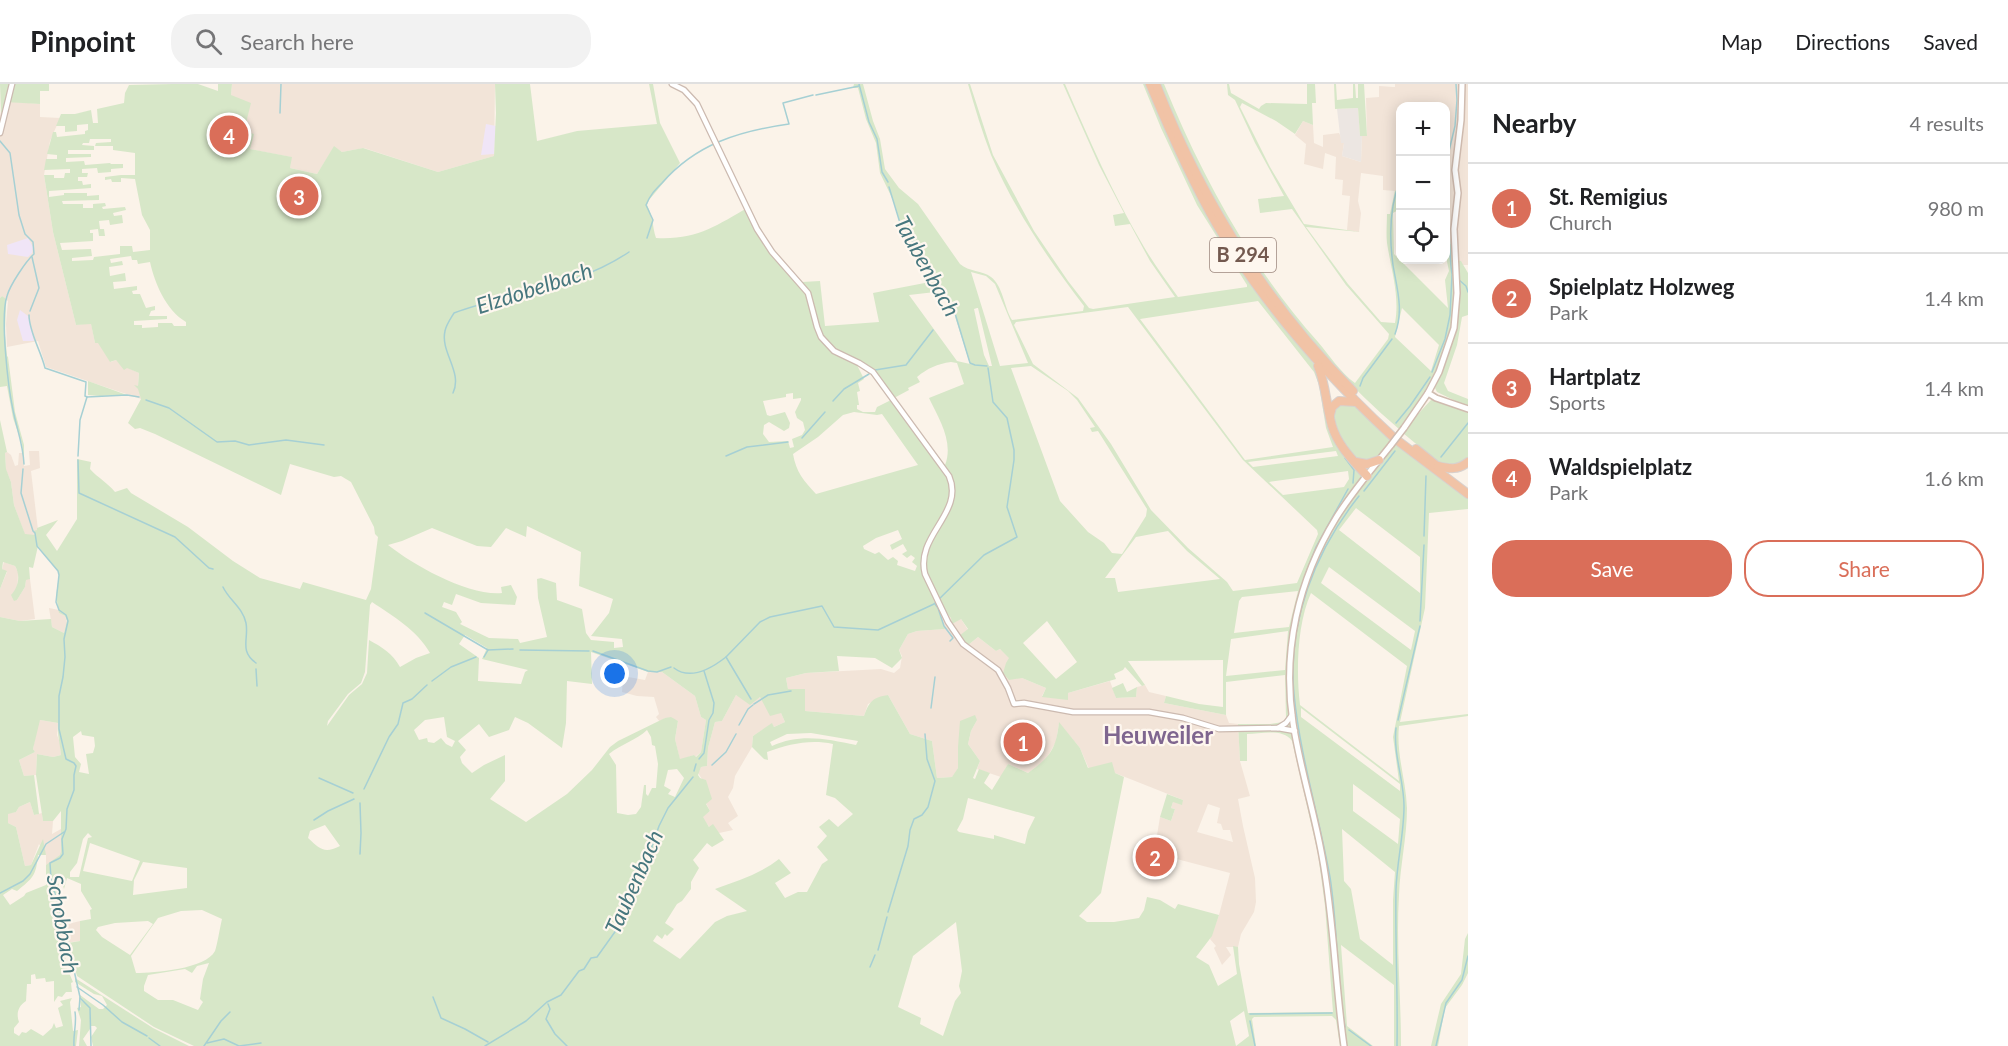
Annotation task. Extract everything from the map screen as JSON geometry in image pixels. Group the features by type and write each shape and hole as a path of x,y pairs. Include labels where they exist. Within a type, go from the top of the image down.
{"highway":[{"name":"B 294","path":"1150,84 1181,156 1217,225 1266,299 1315,359 1356,402 1468,494"},
{"name":"B 294","path":"1156,84 1205,191 1254,272 1287,318 1308,344 1397,436 1468,488"},
{"path":"1315,359 1324,383 1334,432 1340,444 1368,474"},
{"path":"1330,417 1332,407 1339,401 1356,402"},
{"path":"1358,463 1367,464 1379,460"},
{"path":"1438,466 1455,469 1468,462"}],"main road":[{"path":"1344,1046 1324,865 1292,715 1289,667 1292,635 1300,599 1320,549 1352,494 1429,391 1439,372 1454,328 1457,278 1454,229 1458,192 1455,170 1461,120 1462,84"},
{"path":"1429,391 1436,398"},
{"path":"1429,391 1444,400"},
{"path":"1419,407 1436,398 1468,409"}],"street":[{"path":"0,133 12,84"},
{"path":"672,84 692,97 757,229 772,252 808,293 817,327 825,343 834,351 862,364 873,372 949,476 953,491 951,503 927,545 923,560 925,574 948,622 963,644 998,670 1008,687 1014,704 1024,703 1073,712 1149,712 1226,729 1280,727 1294,729"},
{"path":"1280,727 1292,715"}],"shaded area":[{"path":"232,84 495,84 494,156 438,172 364,148 342,152 334,147 317,174 290,168 291,157 249,149 231,95"},
{"path":"1395,84 1468,84 1468,265 1462,265 1460,261 1452,261 1452,244 1450,244 1450,102 1396,102 1396,192 1383,190 1383,176 1361,173 1358,201 1361,213 1359,232 1347,230 1350,196 1342,195 1343,180 1335,179 1336,157 1325,153 1323,169 1304,164 1306,144 1295,135 1303,121 1313,125 1314,143 1323,147 1323,135 1339,133 1344,143 1342,156 1361,162 1362,136 1367,136 1366,98 1379,97 1379,86 1395,87"},
{"path":"5,101 40,104 40,117 60,118 50,141 44,175 53,232 76,325 91,323 95,343 98,342 111,362 116,360 139,373 138,385 142,392 141,399 46,367 38,341 7,347 8,301 2,296 0,298 0,115"},
{"path":"1358,108 1360,136 1362,136 1361,162 1342,156 1344,143 1341,143 1337,109"},
{"path":"486,124 496,126 494,154 481,155"},
{"path":"28,238 33,247 28,257 8,254 7,245"},
{"path":"20,310 28,316 34,341 23,341 17,320"},
{"path":"29,451 39,451 40,468 31,471 38,530 36,535 25,535 14,505 11,482 6,470 5,453 11,455 15,466 18,465 19,453 23,453 24,466 30,465"},
{"path":"4,562 15,566 18,572 17,600 25,587 26,579 30,579 35,619 20,621 0,617 0,589 7,572 2,569"},
{"path":"49,608 59,610 59,613 65,616 67,622 64,633 52,627"},
{"path":"945,611 951,618 961,619 968,630 967,646 978,637 996,651 1000,649 1010,658 1022,678 1046,688 1042,696 1068,693 1110,681 1116,698 1136,697 1137,687 1145,685 1149,692 1166,696 1164,703 1226,715 1229,723 1238,724 1240,761 1250,796 1238,799 1255,878 1256,902 1254,912 1241,934 1238,947 1226,947 1231,955 1222,965 1214,948 1216,946 1210,939 1230,873 1154,853 1160,817 1171,821 1175,809 1171,808 1173,802 1183,800 1115,773 1089,769 1080,748 1059,723 1056,742 1045,761 1028,773 1008,764 1001,777 977,769 980,761 968,744 977,720 958,747 958,768 955,774 952,777 937,778 932,741 910,734 888,695 868,704 864,716 805,711 788,689 786,678 806,673 881,669 894,673 900,668 902,656 899,650 908,634 944,629 940,614","holes":["1208,804 1220,808 1217,823 1221,824 1223,830 1230,830 1233,842 1197,832"]},
{"path":"648,672 662,672 695,696 701,717 706,720 701,752 695,757 694,755 680,760 675,739 678,721 665,718 660,722 656,717 659,714 654,697 622,692 623,676 645,680"},
{"path":"736,695 752,702 760,697 781,713 785,722 774,727 772,724 753,736 752,747 735,776 733,788 728,797 738,816 728,823 733,830 719,833 710,828 702,817 710,811 706,803 702,779 698,773 701,767 707,766 708,748 715,722 722,721"},
{"path":"40,720 58,723 57,735 61,755 53,757 37,754 36,775 24,776 19,760 35,752 33,749"},
{"path":"30,802 34,815 42,813 43,821 53,821 52,834 61,829 61,855 46,865 46,855 39,844 31,865 25,866 16,827 8,823 8,813 16,812 19,807"},
{"path":"80,921 80,941 64,943 60,926"}],"green space":[{"path":"0,84 49,84 49,91 40,91 40,104 5,102 1,115"},
{"path":"198,84 218,91 218,84 232,84 231,95 251,103 244,131 254,134 250,149 292,157 290,168 317,174 334,146 342,152 363,148 438,172 494,156 495,84 530,84 537,141 577,131 657,124 649,84 653,84 660,123 680,163 647,205 656,238 695,234 716,226 749,207 770,246 802,282 820,281 825,326 879,322 873,293 935,281 900,223 893,200 880,173 876,143 866,119 858,88 853,88 854,84 863,84 880,139 885,169 899,188 918,204 960,264 987,275 995,281 1012,320 1083,311 1084,306 1045,252 1010,195 991,155 968,84 970,84 993,155 1034,231 1089,308 1175,297 1150,261 1130,224 1115,226 1113,215 1124,213 1099,165 1063,84 1065,84 1122,207 1152,260 1178,297 1247,287 1197,205 1143,84 1147,84 1294,339 1317,368 1330,427 1362,473 1361,479 1350,492 1355,496 1396,443 1468,498 1468,509 1429,513 1425,608 1400,722 1468,714 1468,716 1399,726 1399,747 1407,808 1398,914 1401,1046 1394,1046 1394,985 1341,945 1347,1026 1373,1046 1340,1046 1336,1020 1332,1016 1254,1017 1252,1019 1256,1046 1236,1046 194,1046 154,1027 77,976 68,943 80,941 80,921 91,919 90,910 92,909 81,891 81,884 67,878 64,889 61,879 57,879 61,903 56,904 59,914 64,914 66,924 60,926 67,968 73,982 71,983 72,992 66,992 62,997 58,996 54,1002 54,981 46,982 45,978 36,979 35,974 31,975 31,984 27,984 26,1001 18,1010 19,1022 14,1028 14,1033 19,1036 22,1032 26,1033 31,1029 43,1036 54,1023 56,1028 63,1026 58,1008 63,1005 60,1001 72,998 70,1002 73,1031 78,1030 76,1046 0,1046 0,617 20,621 51,619 52,627 64,633 67,621 65,616 59,613 56,596 58,571 38,546 33,568 29,567 30,579 26,580 25,587 17,600 14,601 11,595 18,582 15,566 3,562 2,569 7,571 0,589 0,420 7,452 5,453 6,469 11,482 14,505 25,534 35,535 33,531 37,528 58,520 46,535 57,551 77,519 77,459 91,462 90,469 115,492 127,488 131,493 188,527 260,578 300,589 303,582 366,600 371,589 378,537 351,482 341,476 334,477 290,464 281,495 155,434 140,428 135,429 128,423 141,399 134,385 138,386 139,373 127,368 124,370 116,360 110,362 98,343 95,343 91,324 76,325 53,232 44,175 64,178 65,173 70,173 70,169 44,170 46,159 57,159 57,155 47,154 53,132 56,132 57,137 85,134 88,130 88,124 77,125 77,131 65,132 65,126 56,126 61,114 75,114 91,110 93,123 98,123 97,109 124,103 129,85","holes":["90,139 111,139 111,142 96,143 95,146 113,146 113,150 135,153 135,175 105,177 105,180 121,182 121,178 135,179 142,215 150,230 150,250 133,252 132,246 120,246 120,254 94,257 93,260 72,261 72,258 92,256 91,249 62,250 60,243 93,241 93,233 90,233 90,230 98,229 99,236 105,236 104,229 100,229 99,221 109,220 110,225 123,223 122,215 114,216 113,213 126,210 125,207 103,209 102,207 106,206 105,203 93,204 93,208 83,208 83,204 63,204 62,201 99,200 99,195 64,193 64,195 49,197 49,191 91,188 91,184 83,185 82,181 78,181 78,177 87,177 88,173 82,173 82,169 97,168 98,173 123,168 123,164 85,165 84,161 66,162 66,158 91,157 91,154 68,154 68,150 94,150 94,146 82,145 89,143","131,256 132,260 137,260 138,264 150,262 162,296 173,311 186,322 186,326 158,323 158,327 142,328 142,325 134,325 134,321 167,319 167,316 149,316 151,311 155,310 155,306 146,308 140,294 133,294 132,291 137,290 137,286 114,289 113,282 126,281 125,273 110,276 109,267 123,265 122,261 111,263 110,259","971,272 986,276 995,284 1028,363 1000,366","944,291 953,310 970,364 957,361 909,295","1258,301 1314,372 1319,385 1326,428 1333,447 1245,460 1140,319","1128,307 1243,460 1317,530 1318,534 1297,583 1233,591 1227,582 1188,548 1151,510 1111,444 1078,398 1033,364 1014,325 1016,322","978,308 992,366 989,366 984,355 974,309","951,362 957,363 964,384 929,398 947,439 945,465 894,398 920,382 917,377 933,367","856,363 873,373 891,400 877,407 875,412 863,412 857,409 859,405 858,383 864,379","1031,366 1068,391 1077,400 1095,427 1090,428 1092,432 1098,431 1147,509 1146,516 1122,554 1112,553 1104,543 1088,532 1060,501 1011,368","793,393 793,399 801,398 795,412 797,418 803,422 805,430 802,435 792,439 794,447 790,448 788,441 769,442 763,434 764,425 769,422 784,431 789,428 790,423 785,412 767,415 763,401 786,397 786,394","854,412 882,414 918,465 816,494 796,466 793,454 818,437 843,415","1336,451 1338,456 1253,467 1248,462","1348,471 1349,479 1344,487 1283,495 1269,482","1356,508 1420,557 1420,593 1339,530","527,526 581,552 579,586 613,599 609,613 591,636 622,639 623,647 614,648 614,642 591,640 586,633 582,609 557,600 556,583 541,578 537,579 538,598 547,637 520,643 518,639 489,638 460,624 462,622 456,612 442,607 444,602 452,605 456,594 481,603 515,605 517,597 511,585 501,587 502,593 488,593 458,585 412,562 388,545 432,528 477,546 491,547 506,528 526,537","898,530 902,539 890,545 892,550 903,544 907,551 902,554 907,558 911,555 915,558 912,562 917,566 915,571 897,565 898,561 893,557 888,560 879,552 875,554 864,549 863,546 876,538","1168,531 1187,551 1220,579 1118,592 1115,578 1105,578 1136,537","1329,567 1415,631 1411,650 1321,583","1298,591 1289,627 1234,633 1239,601 1242,597","1311,593 1407,666 1393,737 1399,781 1300,705 1298,663 1300,633","372,602 411,630 430,653 400,667 387,651 369,640 367,673 362,684 349,695 327,726 328,721 348,694 361,683 365,672","945,611 951,618 952,624 961,619 968,629 959,636 967,646 978,637 996,651 1000,649 1009,658 1003,673 1009,680 1022,678 1046,688 1042,697 1068,700 1068,693 1116,679 1114,674 1125,667 1142,686 1145,685 1128,661 1223,660 1223,707 1166,696 1164,703 1226,715 1226,682 1285,675 1286,718 1283,722 1270,724 1238,724 1240,761 1247,761 1247,734 1277,733 1283,734 1292,741 1318,854 1325,906 1333,1012 1248,1013 1238,947 1233,946 1237,974 1218,986 1209,965 1196,957 1212,936 1219,915 1178,904 1175,909 1160,900 1147,897 1144,910 1139,918 1114,922 1087,922 1079,916 1101,893 1124,777 1115,773 1112,762 1088,768 1080,748 1059,722 1054,746 1047,757 1028,773 1008,764 992,790 984,783 990,773 979,769 975,779 973,778 980,761 968,744 977,720 975,715 960,721 958,768 952,777 937,778 932,741 910,734 888,695 872,701 864,716 805,711 805,689 788,689 786,678 806,673 839,671 837,656 875,658 892,668 902,658 899,650 908,634 945,629 940,614","1047,621 1077,662 1056,679 1023,643","1288,631 1285,670 1226,676 1231,639","465,635 487,648 482,659 528,670 521,684 478,681 479,658 459,644","591,652 648,672 662,672 695,696 701,717 706,720 701,752 696,757 694,755 680,759 675,739 678,721 671,717 665,718 618,741 567,794 526,822 490,799 505,781 505,755 472,773 462,763 460,757 466,750 458,741 479,724 489,737 509,730 515,717 528,723 562,748 566,723 567,681 592,684","736,695 750,705 760,697 770,716 781,713 785,722 774,727 772,723 753,736 752,747 768,760 767,752 791,745 808,742 833,744 826,795 835,798 853,814 838,827 829,819 819,827 827,836 817,847 828,860 822,864 807,892 798,892 785,898 775,883 791,873 779,859 756,873 715,889 747,911 715,922 680,959 653,941 657,935 662,939 665,934 667,936 674,929 665,923 677,904 691,889 691,882 699,868 693,860 707,843 712,847 724,840 713,824 709,827 703,817 710,811 706,804 712,799 706,780 698,775 701,767 707,766 708,748 715,722 722,721","1301,708 1400,784 1400,791 1301,717","444,717 447,737 455,741 452,747 441,738 434,743 428,742 427,738 419,740 414,730 425,720","40,720 58,723 61,755 53,757 37,754 36,775 43,821 53,821 61,811 61,852 46,865 46,885 26,893 10,905 3,895 12,889 17,891 27,883 35,872 38,855 46,855 43,839 31,865 25,866 16,827 8,823 8,814 16,812 19,807 30,802 34,815 39,814 34,775 24,776 19,760 35,752 33,749","647,730 652,745 655,746 658,764 656,788 652,788 648,796 646,785 644,785 641,807 636,814 617,813 616,765 609,754 639,737","81,731 82,735 94,737 93,753 86,754 89,774 79,772 81,764 75,757 73,737","811,733 858,741 856,745 824,739 793,740 772,746 770,742 787,734","677,769 684,778 675,797 668,794 671,790 664,786 668,770","1353,784 1400,819 1398,844 1353,811","968,798 1035,817 1025,844 994,835 994,839 957,830 963,819","325,825 340,846 330,850 319,847 308,838 310,831","1342,829 1395,872 1393,965 1360,939 1351,889 1344,881","88,833 92,837 88,838 79,877 70,877 70,872 77,863 83,839","90,843 140,861 132,881 83,871","143,862 187,868 187,888 133,895 134,880","202,910 222,919 215,951 210,957 179,969 136,973 131,956 158,918 181,911","148,921 153,924 130,955 102,937 96,930 98,927 115,923","956,922 962,971 959,986 961,993 955,1001 943,1036 920,1024 921,1018 898,1007 913,956","209,963 203,979 200,999 203,1002 198,1010 173,1000 158,1000 144,991 148,975 185,969 192,973 197,966","1244,1011 1249,1036 1236,1046 1230,1021"]},
{"path":"1159,84 1164,84 1212,187 1250,252 1294,313 1340,369 1355,383 1388,339 1389,334 1346,285 1292,209 1260,213 1258,199 1284,196 1235,100 1228,95 1227,84 1229,84 1231,93 1259,109 1266,103 1307,104 1307,84 1315,84 1316,103 1312,103 1313,125 1303,121 1295,134 1242,103 1240,107 1270,167 1304,224 1361,232 1306,227 1348,284 1381,322 1395,323 1396,293 1387,243 1387,214 1390,214 1395,190 1396,211 1393,213 1396,264 1404,264 1448,308 1445,280 1449,271 1448,264 1450,264 1450,244 1452,244 1452,260 1461,261 1468,273 1468,315 1462,317 1457,345 1444,383 1448,391 1468,399 1468,407 1437,392 1435,388 1441,374 1436,371 1421,398 1399,429 1354,388 1314,344 1276,296 1225,220 1200,175","holes":["1402,308 1439,345 1431,371 1395,337"]},
{"path":"1334,84 1336,84 1337,100 1353,98 1353,84 1355,84 1356,98 1358,98 1358,84 1364,84 1367,136 1360,136 1358,108 1335,109"},
{"path":"2,296 6,299 7,356 15,412 24,445 24,466 22,444 13,418 7,386 0,387 0,298"},
{"path":"88,381 127,395 88,395"},
{"path":"1431,400 1468,413 1468,461 1460,467 1439,463 1403,433"},
{"path":"1336,404 1352,404 1391,439 1376,459 1369,462 1361,461 1347,450 1334,421"},
{"path":"1123,683 1127,692 1137,687 1136,697 1116,698 1112,688"},
{"path":"1167,794 1183,800 1182,805 1173,802 1171,808 1175,809 1171,821 1160,817"},
{"path":"1468,933 1468,973 1445,1008 1438,1046 1431,1046 1441,1004 1461,974 1465,939"},
{"path":"75,978 153,1028 189,1046 93,1046 91,1037 97,1028 91,1026 90,1007 90,1029 83,1039 87,1046 79,1046 81,1020 77,1008 81,1007 80,1000 86,1004 80,999 80,995 99,1009 107,1005 102,996 94,994 75,982"}],"waterway":[{"path":"280,113 281,84"},
{"name":"Taubenbach","path":"859,84 869,122 877,139 882,172 888,182"},
{"path":"1450,147 1455,126 1456,84"},
{"name":"Elzdobelbach","path":"816,95 859,86"},
{"name":"Elzdobelbach","path":"647,238 653,220 646,205 653,193 675,170 704,149 736,135 789,124 783,103 813,95"},
{"name":"Schobbach","path":"0,141 10,153 19,215 25,234 33,242 34,254 9,291 4,319 9,385 24,464"},
{"path":"1449,156 1447,222 1451,268 1454,276"},
{"name":"Taubenbach","path":"889,187 900,223 923,255 929,272 943,288 954,310 970,363 987,366"},
{"path":"1395,334 1399,308 1393,265 1391,222 1396,191"},
{"name":"Elzdobelbach","path":"453,393 454,370 444,339 446,326 454,313 565,282 587,274 629,252"},
{"path":"30,311 39,288 32,257"},
{"path":"1432,372 1445,339 1450,315 1452,275"},
{"path":"1458,279 1466,286 1468,292"},
{"path":"29,315 31,328 45,368 86,382 85,396 87,397 80,420 78,456"},
{"path":"875,370 906,365 933,330"},
{"path":"1360,386 1363,378 1392,339"},
{"name":"Taubenbach","path":"751,699 726,657 760,622 770,617 822,606 834,627 878,630 934,604 984,555 1017,537 1007,507 1014,450 1007,418 993,402 988,368"},
{"path":"833,401 844,389 869,374"},
{"path":"1396,423 1430,377"},
{"path":"87,397 127,395 139,397"},
{"path":"146,400 169,408 217,442 235,441 249,445 286,440 324,445"},
{"path":"802,438 825,412"},
{"path":"1441,457 1468,423"},
{"path":"726,456 747,447 788,442"},
{"path":"1364,491 1395,451"},
{"path":"1345,458 1354,470 1353,483"},
{"path":"78,460 79,493 175,537 209,568 213,569"},
{"name":"Schobbach","path":"23,469 21,493 35,533 37,546 58,571 56,602 68,621 64,639 65,657 59,696 59,729 66,759 76,766 74,790 67,809 66,829 62,839 63,854 50,863 51,879 80,997 79,1010"},
{"path":"1424,536 1426,476"},
{"path":"1306,573 1316,547 1348,489"},
{"path":"1345,1027 1330,877 1301,740 1294,694 1293,667 1295,641 1307,589 1329,540 1359,496"},
{"path":"1420,621 1424,545"},
{"path":"223,587 244,618 247,629 246,649 256,663"},
{"path":"935,604 944,626 953,638 950,641"},
{"path":"425,613 488,650"},
{"path":"1398,720 1420,626"},
{"path":"484,657 488,650 513,649"},
{"path":"520,650 589,651"},
{"path":"593,651 648,671 657,672 671,667"},
{"path":"432,681 451,667 476,657"},
{"path":"674,668 687,673 701,672 726,657"},
{"path":"256,669 257,686"},
{"path":"699,759 704,753 714,703 704,671"},
{"path":"931,708 935,677"},
{"path":"364,789 389,737 398,724 403,703 412,699 427,685"},
{"path":"754,704 768,695 791,691"},
{"name":"Taubenbach","path":"739,725 748,709 753,705"},
{"path":"1396,728 1396,748 1404,806 1396,889 1397,1046"},
{"name":"Taubenbach","path":"712,765 726,752 736,734"},
{"path":"888,912 908,846 910,830 914,819 922,815 928,807 935,781 927,759 925,734"},
{"path":"694,771 696,764"},
{"name":"Taubenbach","path":"485,1046 526,1021 547,1002 561,995 591,958 597,957 617,929 668,808 693,777"},
{"path":"319,778 353,793"},
{"path":"314,820 354,799"},
{"path":"360,803 360,854"},
{"path":"0,893 23,881 30,874 46,844 64,832"},
{"path":"878,950 887,917"},
{"path":"870,967 875,955"},
{"path":"1436,1046 1446,1003 1462,980 1468,956"},
{"path":"77,987 122,1022 147,1036"},
{"path":"433,997 441,1018 488,1042"},
{"path":"80,998 90,1008 91,1046"},
{"path":"548,1004 550,1009 546,1019 555,1034 567,1046"},
{"name":"Schobbach","path":"74,1046 75,1012"},
{"path":"204,1046 230,1012"},
{"path":"1250,1014 1332,1013"},
{"path":"1250,1021 1255,1046"},
{"path":"1349,1030 1371,1046"},
{"path":"149,1038 160,1046"},
{"path":"207,1043 224,1039 239,1046 261,1043"}],"tunnel":[{"path":"1396,432 1401,436"}],"place":[{"name":"Waldspielplatz","path":"229,135"},
{"name":"Hartplatz","path":"299,196"},
{"name":"St. Remigius","path":"1023,742"},
{"name":"Spielplatz Holzweg","path":"1155,857"}],"district":[{"name":"Heuweiler","path":"1158,736"}]}
